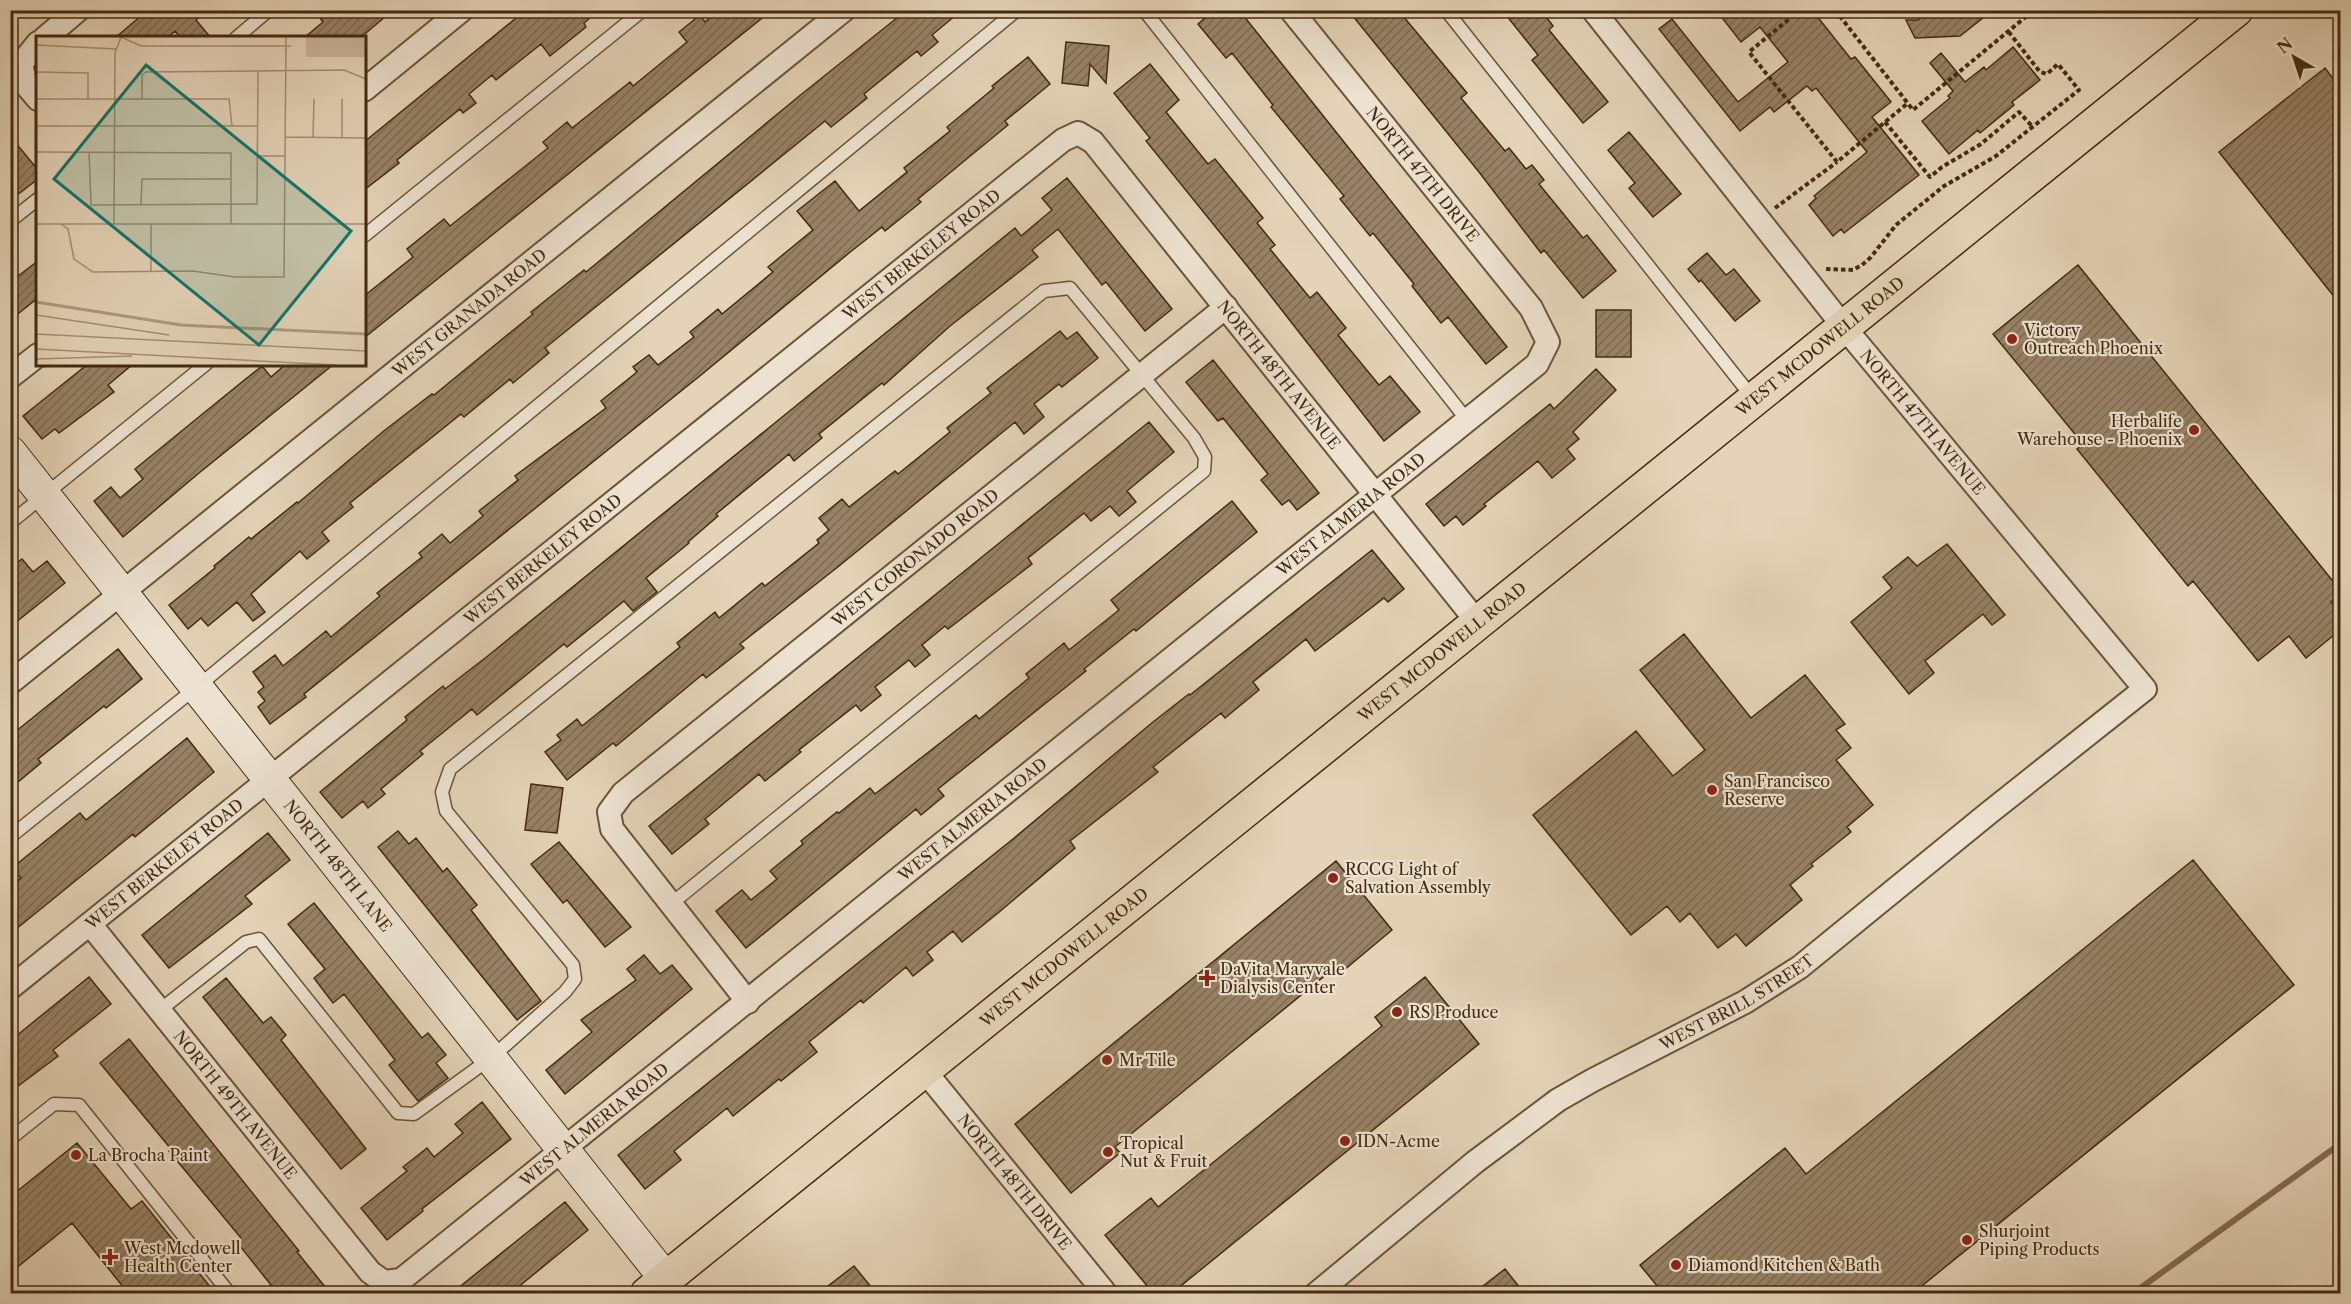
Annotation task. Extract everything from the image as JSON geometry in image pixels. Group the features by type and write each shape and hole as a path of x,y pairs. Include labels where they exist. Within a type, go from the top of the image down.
{"main road":[{"name":"WEST MCDOWELL ROAD","path":"656,1286 2236,10"}],"street":[{"path":"47,36 78,10"},
{"path":"366,88 462,10"},
{"name":"WEST GRANADA ROAD","path":"10,683 844,10"},
{"name":"NORTH 47TH DRIVE","path":"1291,10 1531,308 1548,342"},
{"name":"NORTH 47TH AVENUE","path":"1593,10 1844,327 2145,689"},
{"path":"36,45 21,64 26,85 36,97"},
{"name":"NORTH 48TH AVENUE","path":"1078,134 1093,141 1478,623"},
{"name":"WEST BERKELEY ROAD","path":"10,988 1063,140 1078,134"},
{"name":"WEST CORONADO ROAD","path":"671,904 612,829 609,812 622,793 1226,307"},
{"name":"WEST ALMERIA ROAD","path":"376,1288 401,1280 748,1002 1537,364 1548,342"},
{"path":"10,376 36,356"},
{"name":"NORTH 48TH LANE","path":"10,452 564,1150 656,1286"},
{"name":"WEST BRILL STREET","path":"1316,1293 1467,1168 1558,1100 1745,1002 1800,967 2145,689"},
{"path":"671,904 748,1002"},
{"name":"NORTH 49TH AVENUE","path":"90,924 370,1272 376,1288"},
{"name":"NORTH 48TH DRIVE","path":"924,1070 1106,1293"}],"lane":[{"path":"238,36 269,10"},
{"path":"366,234 643,10"},
{"path":"10,837 197,687 1017,10"},
{"path":"1144,10 1467,420"},
{"path":"1446,10 1754,399"},
{"path":"10,221 36,201"},
{"path":"160,1010 246,942 259,939 398,1113 414,1114 491,1058 565,992 574,979 573,965 446,811 442,792 450,769 1044,291 1070,288 1194,438 1205,457 1204,471 671,904"},
{"path":"10,523 204,366"},
{"path":"10,1139 54,1104 79,1105 230,1293"}],"path":[{"path":"1800,10 1749,52 1837,162"},
{"path":"1835,10 1913,110 2028,15 2025,10"},
{"path":"1822,266 1834,271 1853,270 1862,265 1896,225 1944,186 1996,156 2079,90 2058,64 2046,74 2040,72 2008,31"},
{"path":"1773,210 1837,162 1908,103"},
{"path":"1885,122 1930,177 1942,167 1981,144 2019,112 2033,127"}],"building":[{"path":"148,10 207,10 196,20 209,36 179,36 175,31 169,36 117,36"},
{"path":"314,10 393,10 362,36 306,36 323,22"},
{"path":"526,10 599,10 584,23 586,27 550,56 541,44 496,80 492,75 469,94 476,103 463,113 460,109 397,160 399,163 366,188 366,140"},
{"path":"719,10 772,10 366,336 366,294 413,257 407,249 444,219 450,226 548,148 543,142 567,122 572,128 630,82 633,86 687,42 679,32 700,15 705,22"},
{"path":"907,10 962,10 932,35 938,42 921,56 917,51 864,94 867,98 831,127 825,121 545,348 549,353 513,383 510,379 464,417 461,414 350,503 353,507 322,532 329,541 307,559 300,551 251,594 265,612 253,621 237,602 208,626 201,618 188,629 169,605 215,568 214,566 249,537 251,539 298,503 385,430 432,394 434,395 533,314 531,312 584,270 586,272"},
{"path":"1214,10 1239,10 1507,347 1486,364 1448,317 1441,323 1412,286 1414,284 1373,233 1370,236 1340,199 1344,196 1271,107 1273,105 1232,53 1226,58 1198,24"},
{"path":"1348,10 1398,10 1467,93 1461,98 1505,151 1509,148 1526,169 1532,165 1544,180 1539,184 1583,238 1587,235 1616,271 1583,298 1544,250 1541,253 1479,172"},
{"path":"1502,10 1541,10 1553,26 1549,30 1608,102 1583,123 1532,60 1538,55"},
{"path":"1716,10 1812,10 1851,59 1855,57 1891,102 1872,117 1919,175 1844,233 1841,229 1833,236 1809,205 1816,198 1814,196 1867,152 1816,88 1812,91 1807,86 1774,112 1770,107 1740,131 1659,29 1672,19 1738,102 1788,62 1760,27 1741,42"},
{"path":"1929,10 1993,10 1960,36 1915,38 1906,20 1918,20"},
{"path":"1066,42 1109,46 1106,83 1090,64 1088,86 1062,83"},
{"path":"2013,47 2040,80 2012,102 2014,105 1980,133 1978,130 1949,154 1922,121 1950,98 1948,96 1953,91 1930,63 1941,53 1965,82 1984,67 1986,70"},
{"path":"1028,57 1050,84 1005,121 1008,125 918,199 921,202 885,231 882,227 849,253 304,694 306,697 270,724 258,707 265,701 258,692 264,687 253,672 275,655 283,666 326,631 331,637 380,596 377,593 422,557 419,553 442,534 450,543 483,516 479,511 518,480 515,476 606,408 601,401 637,372 633,367 649,355 658,365 694,337 690,332 718,309 722,314 773,272 768,267 813,230 797,211 835,181 859,211 907,172 904,168 950,131 947,127"},
{"path":"1150,64 1179,100 1166,112 1208,164 1215,159 1263,218 1257,223 1275,245 1270,249 1310,298 1317,292 1346,328 1338,335 1379,385 1390,376 1420,412 1384,441 1146,141 1150,138 1114,93"},
{"path":"2325,68 2340,88 2340,304 2219,152"},
{"path":"1629,132 1681,194 1653,217 1629,188 1635,183 1608,150"},
{"path":"10,136 36,168 36,181 17,195 10,188"},
{"path":"1067,178 1172,309 1145,331 1106,282 1102,285 1058,229 1032,250 1038,257 950,326 884,385 882,383 819,434 822,438 794,461 789,454 716,514 718,516 689,543 646,578 657,592 633,611 624,601 567,647 564,644 477,715 472,709 420,751 423,754 381,789 385,794 368,808 363,801 342,818 320,792 407,720 405,717 443,686 445,689 489,655 1015,228 1021,236 1052,210 1042,198"},
{"path":"1707,253 1726,275 1734,269 1760,301 1735,321 1701,280 1699,282 1688,269"},
{"path":"36,262 36,300 10,320 10,282"},
{"path":"2078,265 2340,590 2340,595 2331,602 2340,614 2340,630 2306,658 2289,636 2258,661 2193,581 2188,586 2077,449 2083,444 1993,334"},
{"path":"1596,310 1631,310 1631,357 1596,357"},
{"path":"1060,331 1067,339 1077,332 1098,358 1062,387 1059,384 1034,404 1044,417 1024,434 1015,422 740,644 744,648 706,678 703,674 616,746 613,743 567,780 545,752 561,740 557,735 577,719 582,726 680,647 677,643 715,612 719,618 762,583 765,586 819,543 817,540 829,530 819,518 842,499 849,507 895,471 898,474 950,432 947,428 991,393 987,388"},
{"path":"1213,360 1319,493 1297,510 1289,500 1282,505 1261,480 1268,474 1223,418 1218,421 1186,382"},
{"path":"86,366 131,366 108,385 114,392 59,433 55,429 42,439 23,416"},
{"path":"262,366 271,377 284,366 332,366 123,537 94,501 111,487 120,498 143,479 135,469"},
{"path":"1596,369 1616,390 1573,432 1579,439 1567,449 1575,459 1552,478 1538,461 1484,504 1486,506 1463,525 1456,516 1444,526 1426,504 1550,404 1554,409"},
{"path":"1149,422 1174,452 1127,491 1136,502 1119,516 1110,506 1091,521 1084,513 1028,558 1032,564 948,629 945,626 922,645 930,655 915,667 909,660 875,687 881,695 861,711 856,705 799,750 801,752 765,781 759,774 705,819 709,824 672,854 649,826"},
{"path":"1232,501 1257,532 1136,631 1134,629 1084,669 1086,671 938,789 944,796 921,815 916,809 746,948 716,911 742,890 751,900 777,879 770,871 803,844 801,841 837,812 839,813 870,788 875,794 976,715 979,719 1029,678 1026,674 1064,643 1069,650 1119,610 1111,600"},
{"path":"1947,544 2005,615 1992,625 1983,614 1925,661 1934,673 1909,694 1851,622 1892,588 1883,577 1908,557 1917,566"},
{"path":"1372,550 1404,589 1388,602 1384,598 1315,651 1306,639 1253,682 1259,690 1225,718 1221,713 1153,767 1158,772 1070,841 1075,848 998,913 962,942 953,931 927,952 933,960 913,976 906,967 863,1003 861,1000 809,1042 817,1052 733,1116 727,1108 674,1151 681,1160 645,1189 618,1155 1013,839 1153,722"},
{"path":"22,559 33,572 47,561 65,583 10,627 10,568"},
{"name":"San Francisco Reserve","path":"1684,634 1751,718 1805,675 1845,724 1836,730 1851,748 1836,760 1873,805 1847,827 1851,832 1811,864 1813,866 1790,885 1802,900 1746,946 1736,934 1718,948 1690,913 1680,922 1667,906 1631,935 1533,815 1636,731 1673,776 1705,750 1640,670"},
{"path":"118,649 142,679 38,759 41,763 18,782 10,773 10,736"},
{"path":"187,738 214,772 135,837 133,834 10,934 10,887 21,878 12,868 80,813 86,820"},
{"path":"531,784 563,788 557,833 525,830"},
{"path":"398,831 409,844 416,838 443,872 447,868 477,905 471,910 541,1001 517,1020 378,847"},
{"path":"268,833 290,860 245,896 252,904 169,968 142,935"},
{"path":"559,842 631,927 605,947 567,900 563,903 531,864"},
{"path":"2193,860 2294,985 1913,1293 1663,1293 1640,1265 1785,1148 1806,1174"},
{"path":"1336,861 1392,930 1343,971 1338,965 1115,1147 1120,1153 1071,1193 1015,1124"},
{"path":"314,903 422,1038 428,1033 446,1055 436,1063 448,1078 418,1101 389,1065 395,1060 344,994 333,1003 314,978 325,969 288,924"},
{"path":"644,955 660,974 672,965 692,989 565,1094 546,1070 592,1032 581,1020 636,980 627,969"},
{"path":"89,977 111,1004 53,1050 58,1056 10,1092 10,1041"},
{"path":"1425,977 1479,1044 1172,1293 1153,1293 1105,1235 1151,1198 1158,1207 1382,1026 1375,1017"},
{"path":"226,978 263,1023 271,1017 286,1035 281,1040 366,1149 341,1169 203,997"},
{"path":"129,1039 330,1293 261,1293 271,1285 236,1241 241,1238 100,1063"},
{"path":"482,1102 511,1139 422,1209 423,1211 387,1240 361,1208 407,1171 403,1167 427,1148 434,1157 463,1133 455,1124"},
{"path":"77,1143 131,1209 142,1201 215,1293 128,1293 72,1223 10,1273 10,1197"},
{"path":"565,1202 588,1230 511,1293 452,1293"},
{"path":"854,1266 876,1293 819,1293"},
{"path":"1505,1269 1524,1293 1474,1293"}],"waterway":[{"path":"2132,1294 2340,1144"}],"place":[{"name":"Victory Outreach Phoenix","path":"2012,339"},
{"name":"Herbalife Warehouse - Phoenix","path":"2194,430"},
{"name":"San Francisco Reserve","path":"1712,790"},
{"name":"RCCG Light of Salvation Assembly","path":"1333,878"},
{"name":"DaVita Maryvale Dialysis Center","path":"1207,978"},
{"name":"RS Produce","path":"1397,1012"},
{"name":"Mr Tile","path":"1107,1060"},
{"name":"IDN-Acme","path":"1345,1141"},
{"name":"Tropical Nut & Fruit","path":"1108,1152"},
{"name":"La Brocha Paint","path":"76,1155"},
{"name":"Shurjoint Piping Products","path":"1967,1240"},
{"name":"West Mcdowell Health Center","path":"110,1257"},
{"name":"Diamond Kitchen & Bath","path":"1676,1265"}]}
